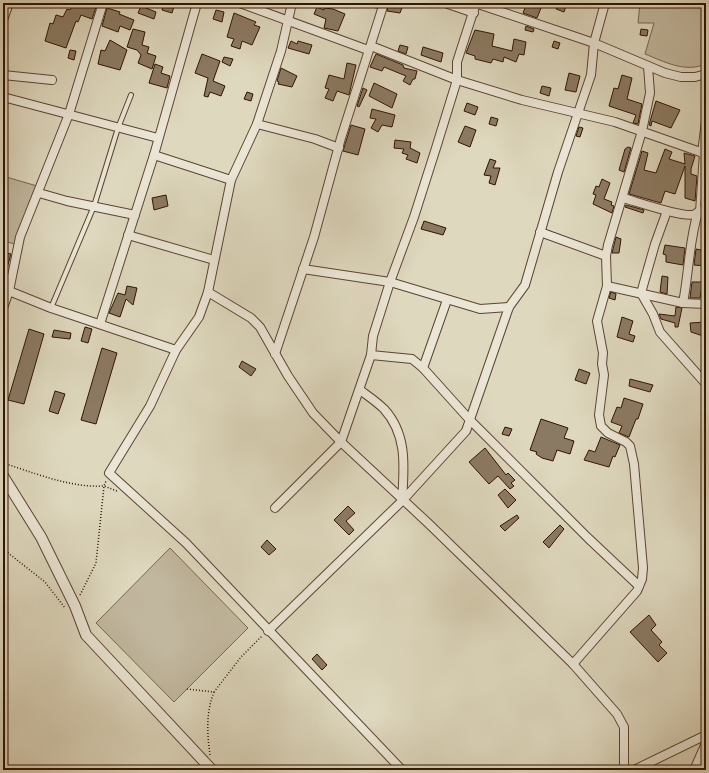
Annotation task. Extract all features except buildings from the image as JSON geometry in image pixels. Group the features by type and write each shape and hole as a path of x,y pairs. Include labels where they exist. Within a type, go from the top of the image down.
{"street":[{"path":"3,20 9,3"},
{"path":"3,308 20,238 69,114 103,3"},
{"path":"100,324 154,155 197,3"},
{"path":"240,3 288,22 370,48 457,80 522,100 578,113 642,131 704,154 706,121"},
{"path":"292,3 277,62 257,124 231,180 208,292 199,318 176,350 150,406 109,473 186,543 268,631 402,770"},
{"path":"275,354 303,269 384,3"},
{"path":"445,3 474,13"},
{"path":"275,508 341,442 360,390 371,355 373,336 390,282 414,217 457,80 457,62 474,13 475,3 594,43 665,73 681,77 695,77 706,74"},
{"path":"268,631 402,501 466,430 509,307 525,286 540,232 591,75 594,43 605,3"},
{"path":"573,664 628,603 639,586 643,568 631,452 626,442 611,435 601,426 599,415 604,375 602,364 603,353 597,321 607,286 606,256 642,131 650,93 648,66"},
{"path":"3,75 52,80"},
{"path":"3,97 158,138"},
{"path":"257,124 315,139 339,148"},
{"path":"154,155 231,180"},
{"path":"39,193 67,201 135,215"},
{"path":"623,198 667,211 690,215 706,208"},
{"path":"667,211 655,244 641,293 653,314 660,332 706,384"},
{"path":"683,303 690,266 691,240 698,212"},
{"path":"540,232 606,256"},
{"path":"128,235 214,260"},
{"path":"303,269 390,282 480,309 509,307"},
{"path":"607,286 683,303 706,304"},
{"path":"8,291 51,308 176,350"},
{"path":"208,292 251,318 266,334 275,354 313,412 341,442 402,501 428,522 573,664 617,714 624,727 624,770"},
{"path":"423,368 447,300"},
{"path":"371,355 412,359 423,368 469,419 588,538 639,586"},
{"path":"360,390 384,409 398,428 404,454 402,501"},
{"path":"3,476 41,537 72,610 86,635 212,770"},
{"path":"634,770 706,735"},
{"path":"694,770 706,743"}],"lane":[{"path":"51,308 94,206 118,128 131,95"},
{"path":"698,212 704,154"}],"path":[{"path":"3,463 62,481 95,487 104,486"},
{"path":"3,549 45,582 72,610 96,563 104,486 109,473"},
{"path":"212,770 208,738 209,704 214,692 241,656 268,631"},
{"path":"187,689 214,692"}],"shaded area":[{"path":"640,3 706,3 706,64 683,67 645,54 654,23 638,23"},
{"path":"3,176 37,186 15,244 3,241"},
{"path":"170,548 248,628 174,702 96,623"}]}
